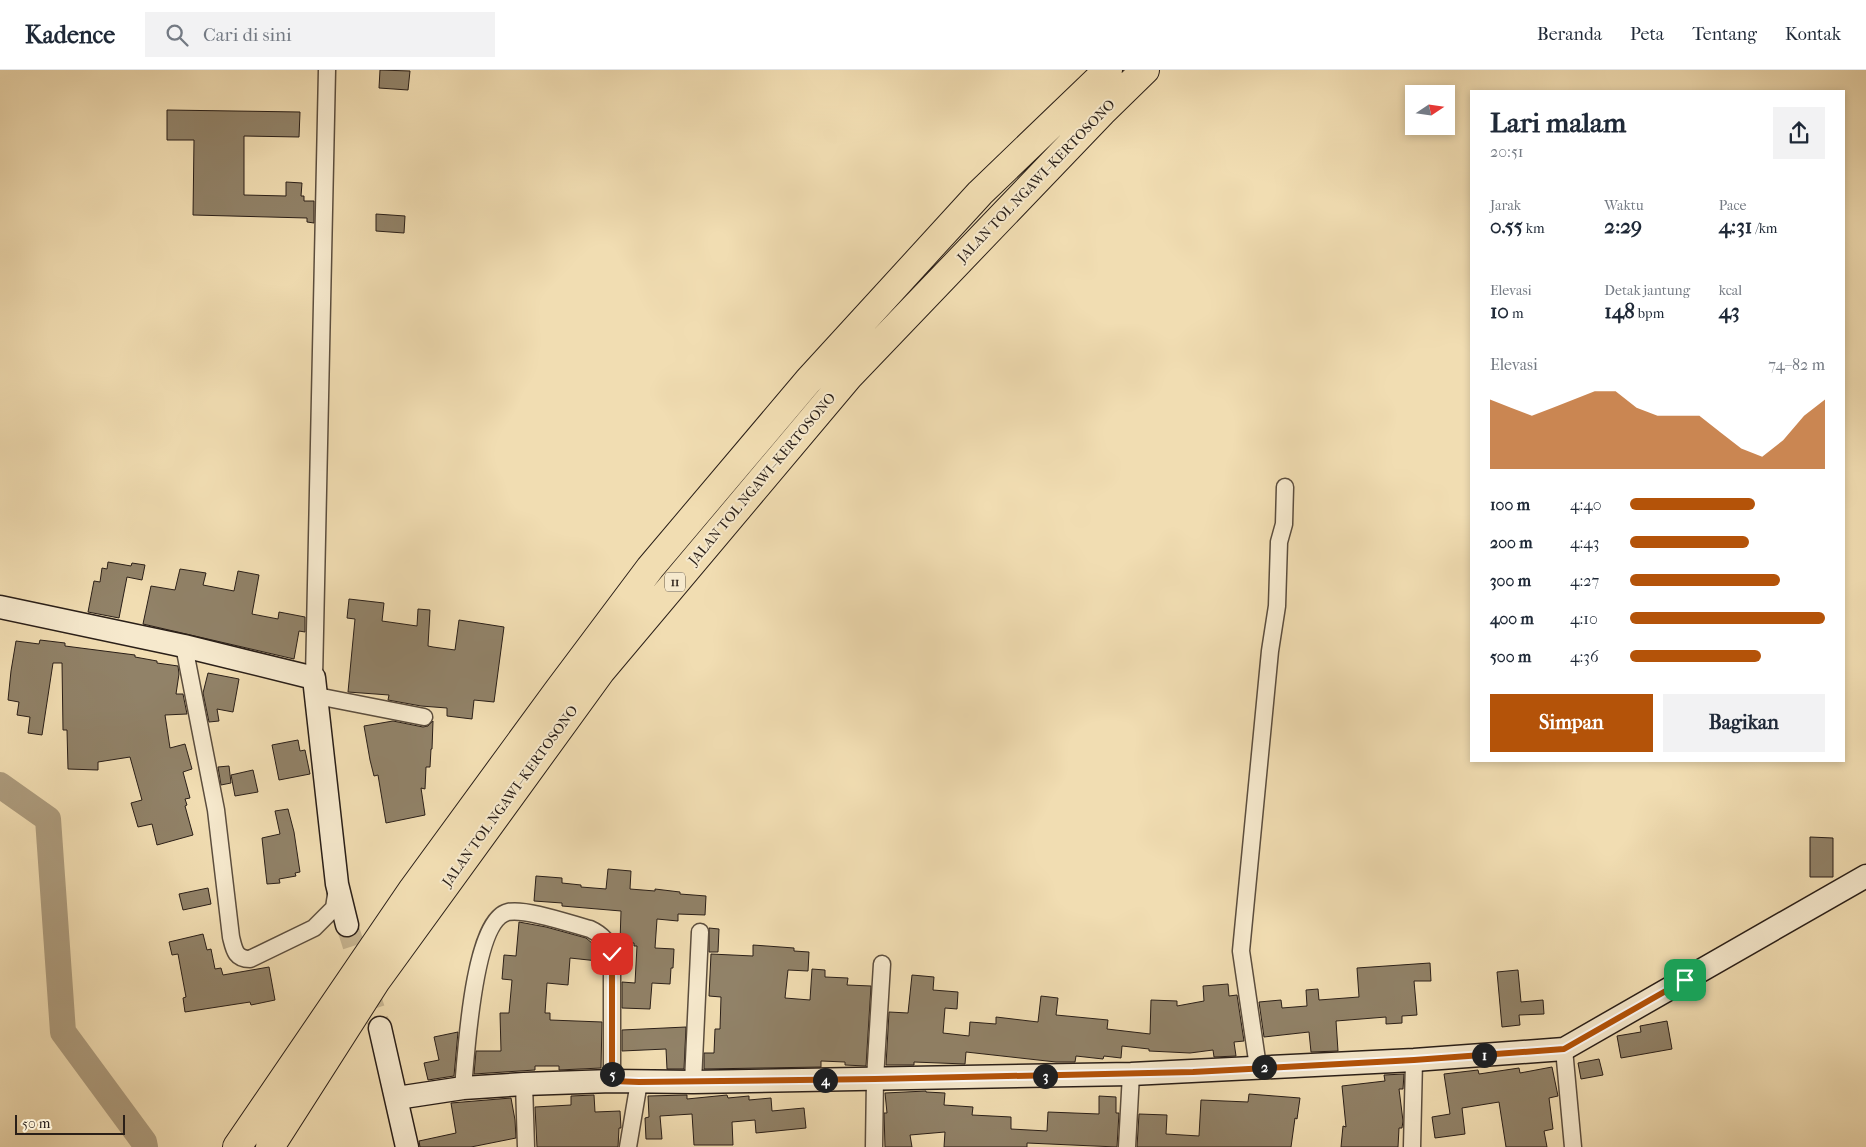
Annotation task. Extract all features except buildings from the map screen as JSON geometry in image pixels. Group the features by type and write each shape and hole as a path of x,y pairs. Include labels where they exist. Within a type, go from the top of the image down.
{"highway":[{"name":"JALAN TOL NGAWI–KERTOSONO","path":"237,1147 413,889 650,568 808,381 980,193 1108,70"},
{"name":"JALAN TOL NGAWI–KERTOSONO","path":"270,1147 376,981 600,671 849,376 1102,112 1145,70"}],"street":[{"path":"327,70 315,687 337,884 347,925"},
{"path":"1258,1067 1241,951 1276,606 1279,542 1284,524 1285,487"},
{"path":"0,607 184,646 315,687 424,717"},
{"path":"184,646 216,810 231,937 236,955 241,958 250,959 314,928 334,908 337,884"},
{"path":"397,1098 463,1088 524,1084 612,1081 693,1082 1131,1074 1414,1060 1564,1049 1866,876"},
{"path":"463,1088 475,978 487,938 491,927 499,916 507,912 521,911 590,929 598,933 610,946 612,954 612,1081"},
{"path":"693,1082 700,932"},
{"path":"874,1147 875,1079 882,964"},
{"path":"380,1028 407,1147"},
{"path":"1564,1049 1573,1147"},
{"path":"1412,1147 1414,1060"},
{"path":"1127,1147 1131,1074"},
{"path":"628,1147 639,1082"},
{"path":"524,1084 526,1147"}],"waterway":[{"path":"0,785 48,819 63,1032 144,1142 145,1147"}],"tunnel":[{"path":"347,925 380,1028"}],"route":[{"path":"612,954 612,1081 639,1082 1193,1072 1414,1060 1564,1049 1685,980"}]}
